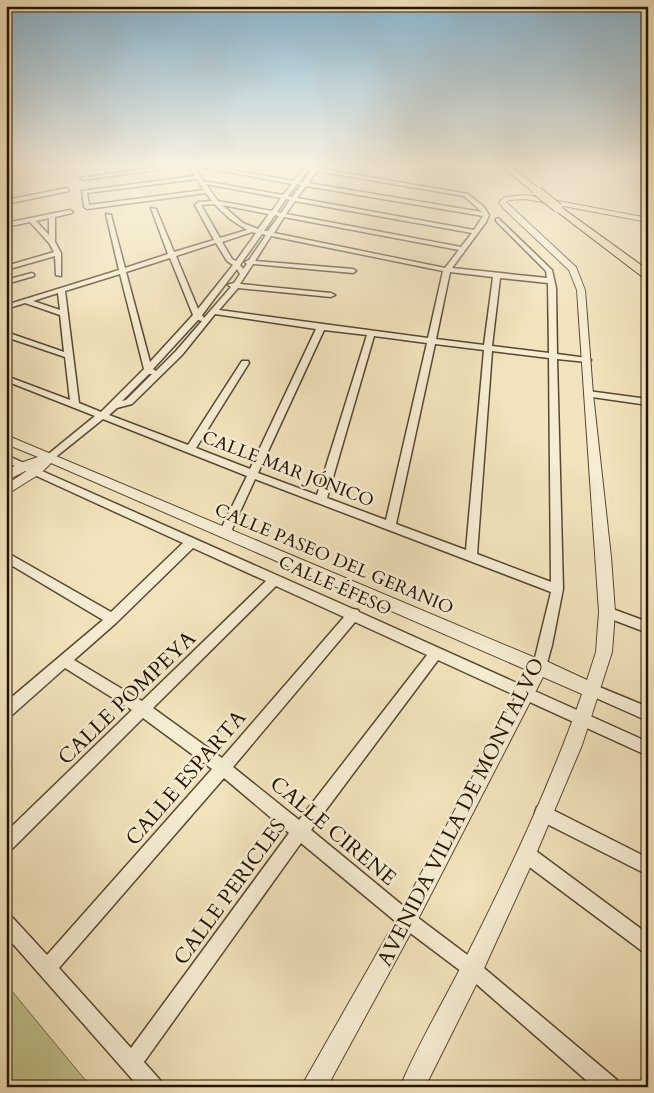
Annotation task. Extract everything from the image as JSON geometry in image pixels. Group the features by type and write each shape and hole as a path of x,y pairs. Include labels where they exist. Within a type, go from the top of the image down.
{"highway":[{"path":"570,217 648,276"}],"street":[{"path":"6,225 47,217"},
{"path":"52,217 52,242"},
{"path":"109,217 148,369 158,376"},
{"path":"157,217 197,315 206,322"},
{"path":"205,217 229,260 236,264 244,274"},
{"path":"229,217 252,230 260,232 447,270 551,280 549,270 498,220"},
{"path":"114,406 120,396 148,369 223,284 269,217"},
{"path":"6,491 37,470 100,416 114,406 130,402 158,376 215,312 236,285 281,217"},
{"path":"293,217 463,249"},
{"path":"396,217 476,232"},
{"path":"412,1087 472,969 526,854 574,745 604,652 607,612 604,557 588,394 581,290 573,269 518,218 498,220 480,217"},
{"path":"632,217 648,220"},
{"path":"390,527 447,270 485,218"},
{"path":"32,220 52,242 58,253 59,275"},
{"path":"6,308 252,230"},
{"path":"7,265 58,253"},
{"path":"236,264 253,261 353,271"},
{"path":"6,282 32,275"},
{"path":"471,558 488,348 497,275"},
{"name":"AVENIDA VILLA DE MONTALVO","path":"313,1087 407,920 540,666 557,590 554,355 551,280"},
{"path":"223,284 331,295"},
{"path":"61,290 75,405"},
{"path":"26,301 64,314"},
{"path":"215,312 371,334 587,360"},
{"path":"224,533 321,327"},
{"path":"6,334 69,356"},
{"path":"321,500 371,334"},
{"path":"190,450 245,363"},
{"name":"CALLE MAR JÓNICO","path":"6,378 100,416 557,590"},
{"path":"588,394 648,402"},
{"name":"CALLE PASEO DEL GERANIO","path":"6,439 540,666 648,714"},
{"name":"CALLE ÉFESO","path":"6,458 37,470 648,749"},
{"path":"6,477 24,466 49,458"},
{"path":"9,703 64,661 192,542"},
{"path":"6,556 112,618"},
{"name":"CALLE POMPEYA","path":"6,844 275,580"},
{"path":"607,612 648,628"},
{"name":"CALLE ESPARTA","path":"47,968 223,768 354,614"},
{"name":"CALLE PERICLES","path":"132,1063 299,833 437,652"},
{"name":"CALLE CIRENE","path":"64,661 144,710 223,768 299,833 407,920 472,969 610,1087"},
{"path":"543,814 648,867"},
{"path":"526,854 648,945"},
{"path":"6,923 153,1087"}],"green space":[{"path":"6,984 91,1087 6,1087"}]}
